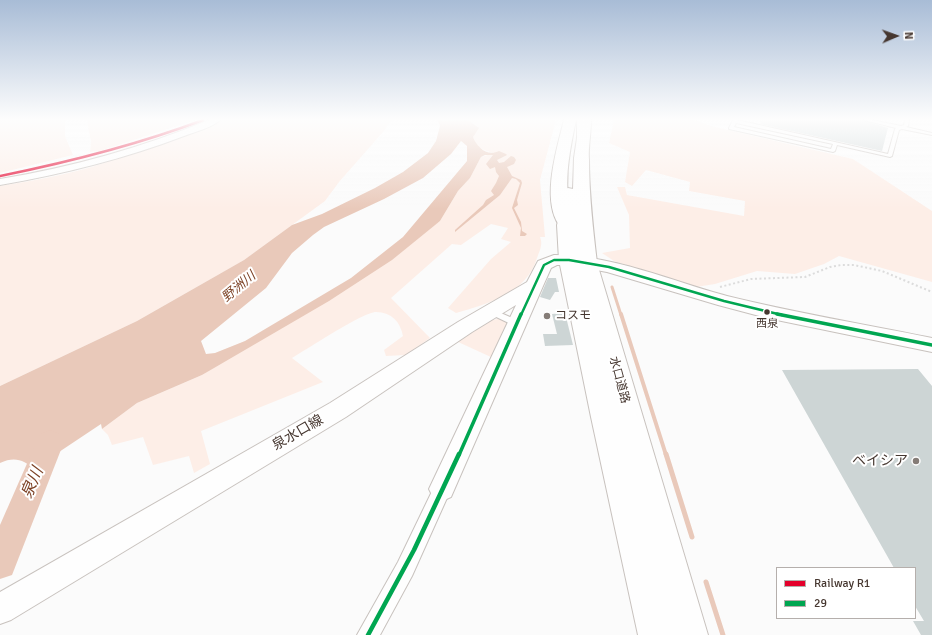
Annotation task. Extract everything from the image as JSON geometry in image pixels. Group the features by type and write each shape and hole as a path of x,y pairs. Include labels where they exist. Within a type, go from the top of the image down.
{"highway":[{"name":"水口道路","path":"571,150 568,178 569,214 566,225 690,635"},
{"name":"水口道路","path":"582,150 578,262 604,417 656,635"}],"street":[{"path":"0,182 95,163 136,150"},
{"path":"368,635 405,569 516,323 544,265 554,260 609,267 716,299 824,324 932,345"},
{"name":"泉水口線","path":"0,609 338,410 480,318 534,286"}],"lane":[{"path":"861,150 890,156 892,150"},
{"path":"480,318 516,323"}],"path":[{"path":"716,299 720,288 733,281 759,278 802,278 831,266 866,267 904,278 932,292"}],"shaded area":[{"path":"0,150 71,150 73,155 0,173"},
{"path":"90,150 104,150 100,151 90,152"},
{"path":"142,150 367,150 339,182 325,201 244,260 137,321 0,386 0,186 81,170"},
{"path":"484,150 548,150 540,180 545,237 540,237 541,245 532,270 525,280 515,288 505,295 481,306 456,313 448,308 491,259 511,242 501,239 508,228 491,224 461,245 452,244 391,298 430,338 406,355 386,356 384,350 403,336 400,326 394,318 381,312 376,312 347,324 292,358 323,382 201,431 210,464 194,473 189,456 153,465 143,437 112,445 108,435 102,429 137,403 202,375 440,221 458,191 470,178 481,157 494,153"},
{"path":"624,150 813,150 853,159 932,211 932,282 839,256 824,264 795,274 757,271 715,284 696,287 614,261 602,253 630,248 629,215 617,187 625,187 627,195 744,216 745,201 689,191 690,182 646,170 632,186 625,182 630,152"},
{"path":"502,318 512,326 493,358 456,341 483,322"}],"water":[{"name":"野洲川","path":"430,150 454,150 423,178 384,199 324,227 313,235 292,253 266,288 201,341 206,354 215,353 245,341 351,278 403,237 467,161 467,150 483,150 490,153 499,151 506,154 507,155 497,160 499,163 504,162 511,156 514,157 516,160 514,164 507,167 512,176 521,180 522,183 517,200 518,205 514,208 521,222 522,231 527,234 525,236 520,236 521,228 512,208 520,183 516,179 512,178 500,195 455,232 455,230 483,205 486,200 494,195 491,191 499,176 495,167 490,169 486,164 493,155 485,155 481,157 470,178 458,191 440,221 392,260 329,301 202,375 137,403 102,429 101,424 56,454 53,464 35,470 19,460 10,460 0,463 0,386 137,321 244,260 292,225 322,214 375,188 403,172"}],"building":[{"path":"548,278 556,278 559,292 555,292 550,300 540,297"},
{"path":"565,313 573,345 545,346 543,334 557,334 552,314"},
{"path":"918,369 932,386 932,635 921,635 913,621 924,621 916,608 916,567 893,567 782,370"}],"waterway":[{"path":"612,287 621,315"},
{"path":"621,314 666,455"},
{"name":"泉川","path":"0,563 50,442"},
{"path":"666,454 692,537"},
{"path":"706,582 723,635"}],"rail line":[{"name":"R1","path":"0,176 115,150"}],"transit line":[{"name":"29","path":"368,635 414,550 456,462 544,265 554,260 569,260 609,267 767,312 932,345"}],"place":[{"name":"西泉","path":"767,312"},
{"name":"コスモ","path":"547,316"},
{"name":"ベイシア","path":"916,461"}]}
